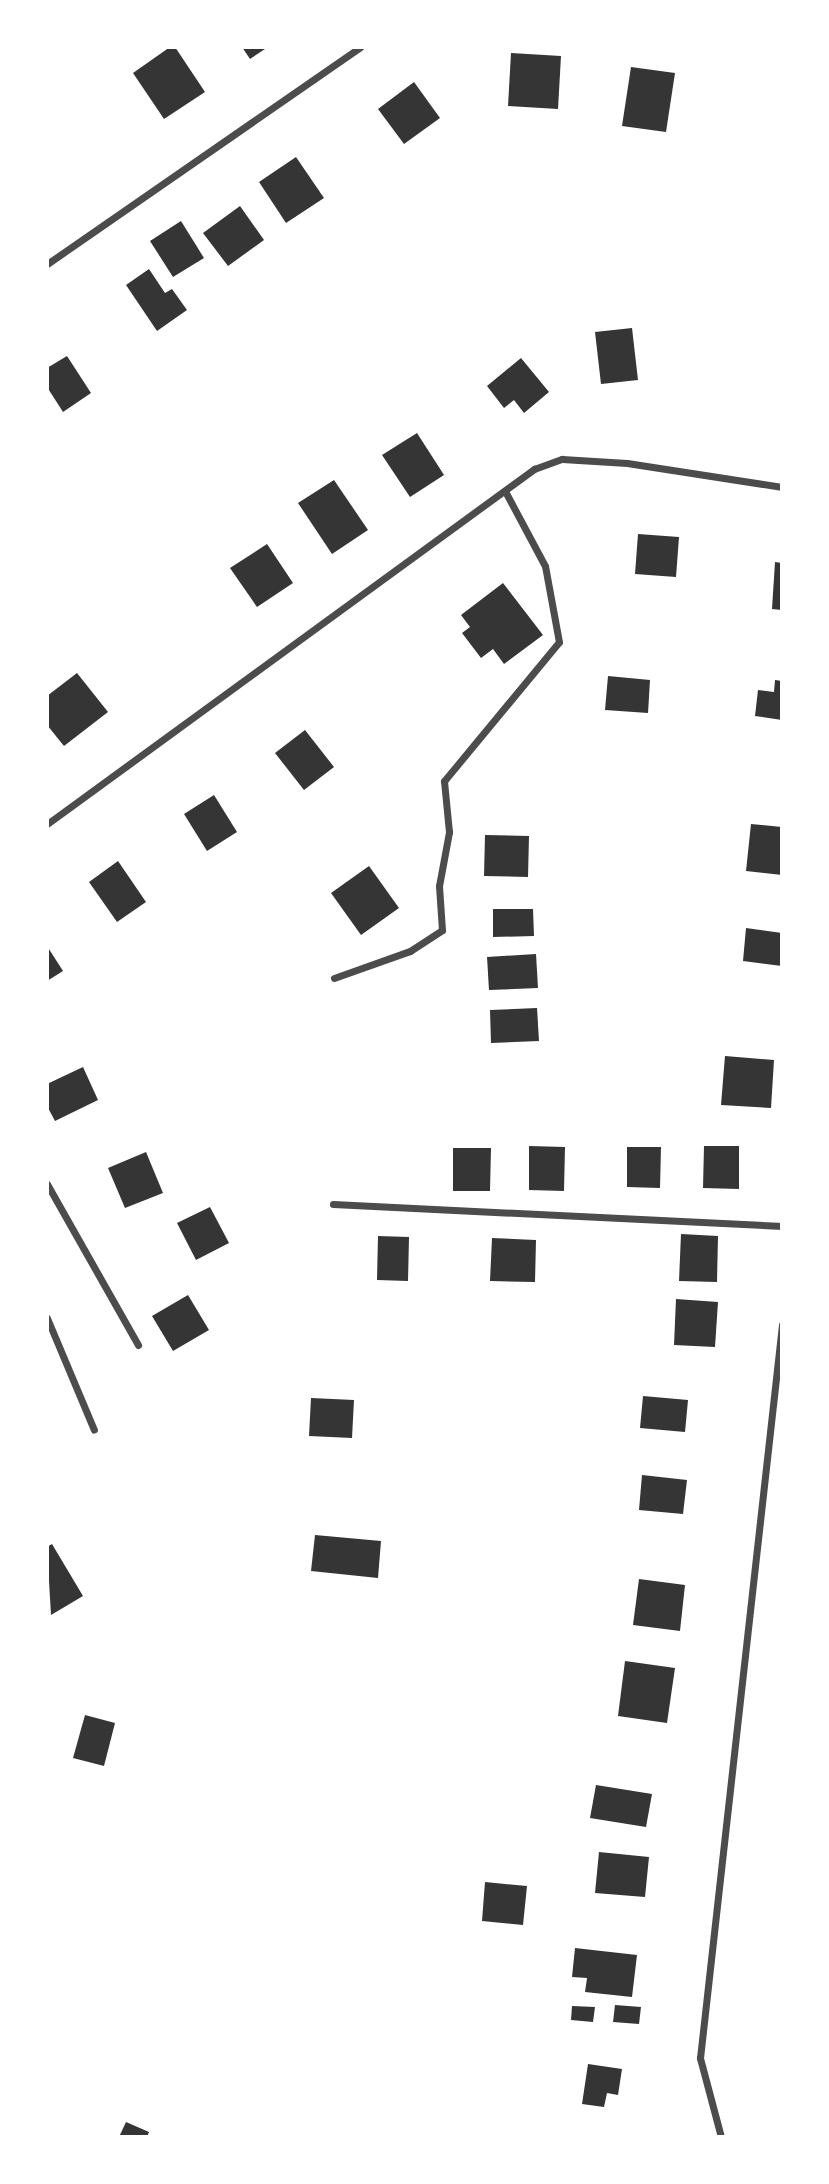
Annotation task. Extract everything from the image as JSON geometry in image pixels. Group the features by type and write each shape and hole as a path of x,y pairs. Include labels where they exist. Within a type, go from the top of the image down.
{"street":[{"path":"47,264 360,47"},
{"path":"47,824 534,469 562,459 627,463 782,487"},
{"path":"334,978 410,951 442,930 439,886 449,832 444,781 559,642 545,566 505,491"},
{"path":"47,1184 138,1345"},
{"path":"333,1204 782,1226"},
{"path":"47,1318 94,1430"},
{"path":"721,2137 700,2058 782,1325"}],"building":[{"path":"170,47 175,47 205,92 164,119 133,73"},
{"path":"242,47 268,47 250,59"},
{"path":"511,53 561,56 558,109 508,106"},
{"path":"631,67 675,73 666,132 622,126"},
{"path":"414,82 440,118 404,144 378,109"},
{"path":"296,157 324,198 286,223 259,182"},
{"path":"240,206 264,240 228,266 203,233"},
{"path":"181,221 204,258 173,277 150,241"},
{"path":"149,269 165,293 172,289 187,310 157,331 126,285"},
{"path":"632,328 638,380 601,384 595,332"},
{"path":"67,356 91,393 63,412 47,387 47,368"},
{"path":"521,358 549,392 524,413 514,400 504,408 487,386"},
{"path":"417,433 444,475 410,497 382,455"},
{"path":"334,480 368,530 332,554 298,503"},
{"path":"638,534 679,537 676,577 635,574"},
{"path":"267,544 293,583 257,607 230,568"},
{"path":"775,562 782,563 782,610 772,609"},
{"path":"503,583 543,635 504,664 493,649 481,658 462,633 470,627 461,615"},
{"path":"77,673 108,712 64,746 47,725 47,696"},
{"path":"608,676 650,680 648,713 605,710"},
{"path":"775,680 782,681 782,720 755,716 758,690 774,692"},
{"path":"305,730 334,767 304,790 275,753"},
{"path":"214,795 237,832 207,851 184,814"},
{"path":"751,824 782,827 782,875 746,871"},
{"path":"485,835 529,836 528,877 484,876"},
{"path":"118,861 146,902 117,922 89,882"},
{"path":"369,866 399,908 361,935 331,893"},
{"path":"493,909 533,909 534,936 493,937"},
{"path":"746,928 782,933 782,966 743,961"},
{"path":"47,946 63,971 47,981"},
{"path":"536,954 538,988 489,990 487,957"},
{"path":"537,1008 539,1041 491,1043 490,1010"},
{"path":"725,1056 774,1060 771,1108 721,1105"},
{"path":"83,1067 98,1100 55,1121 47,1106 47,1084"},
{"path":"529,1146 565,1147 564,1191 529,1190"},
{"path":"704,1146 739,1146 739,1189 703,1188"},
{"path":"627,1147 661,1147 660,1188 627,1187"},
{"path":"453,1148 491,1148 490,1191 453,1191"},
{"path":"146,1152 163,1193 125,1208 108,1168"},
{"path":"210,1207 229,1243 196,1260 177,1223"},
{"path":"681,1234 718,1236 717,1282 679,1281"},
{"path":"378,1236 409,1237 408,1281 377,1280"},
{"path":"492,1238 536,1240 535,1282 490,1281"},
{"path":"188,1295 209,1330 173,1351 152,1316"},
{"path":"676,1299 718,1302 715,1347 674,1345"},
{"path":"643,1396 688,1400 685,1432 640,1428"},
{"path":"311,1398 354,1400 352,1438 309,1436"},
{"path":"642,1475 687,1480 683,1514 639,1510"},
{"path":"315,1535 381,1541 378,1578 311,1571"},
{"path":"52,1544 83,1596 51,1615 47,1547"},
{"path":"639,1579 685,1585 680,1631 633,1625"},
{"path":"625,1661 675,1668 667,1723 618,1716"},
{"path":"85,1715 115,1723 104,1766 73,1758"},
{"path":"596,1785 652,1794 646,1827 590,1818"},
{"path":"599,1852 649,1857 645,1897 595,1893"},
{"path":"485,1882 527,1886 523,1925 482,1921"},
{"path":"575,1948 637,1955 632,1997 585,1992 587,1978 572,1977"},
{"path":"615,2005 641,2007 639,2024 613,2022"},
{"path":"572,2006 595,2007 593,2022 571,2020"},
{"path":"588,2064 622,2069 618,2095 607,2093 604,2107 582,2104"},
{"path":"126,2122 149,2132 147,2137 119,2137"}]}
